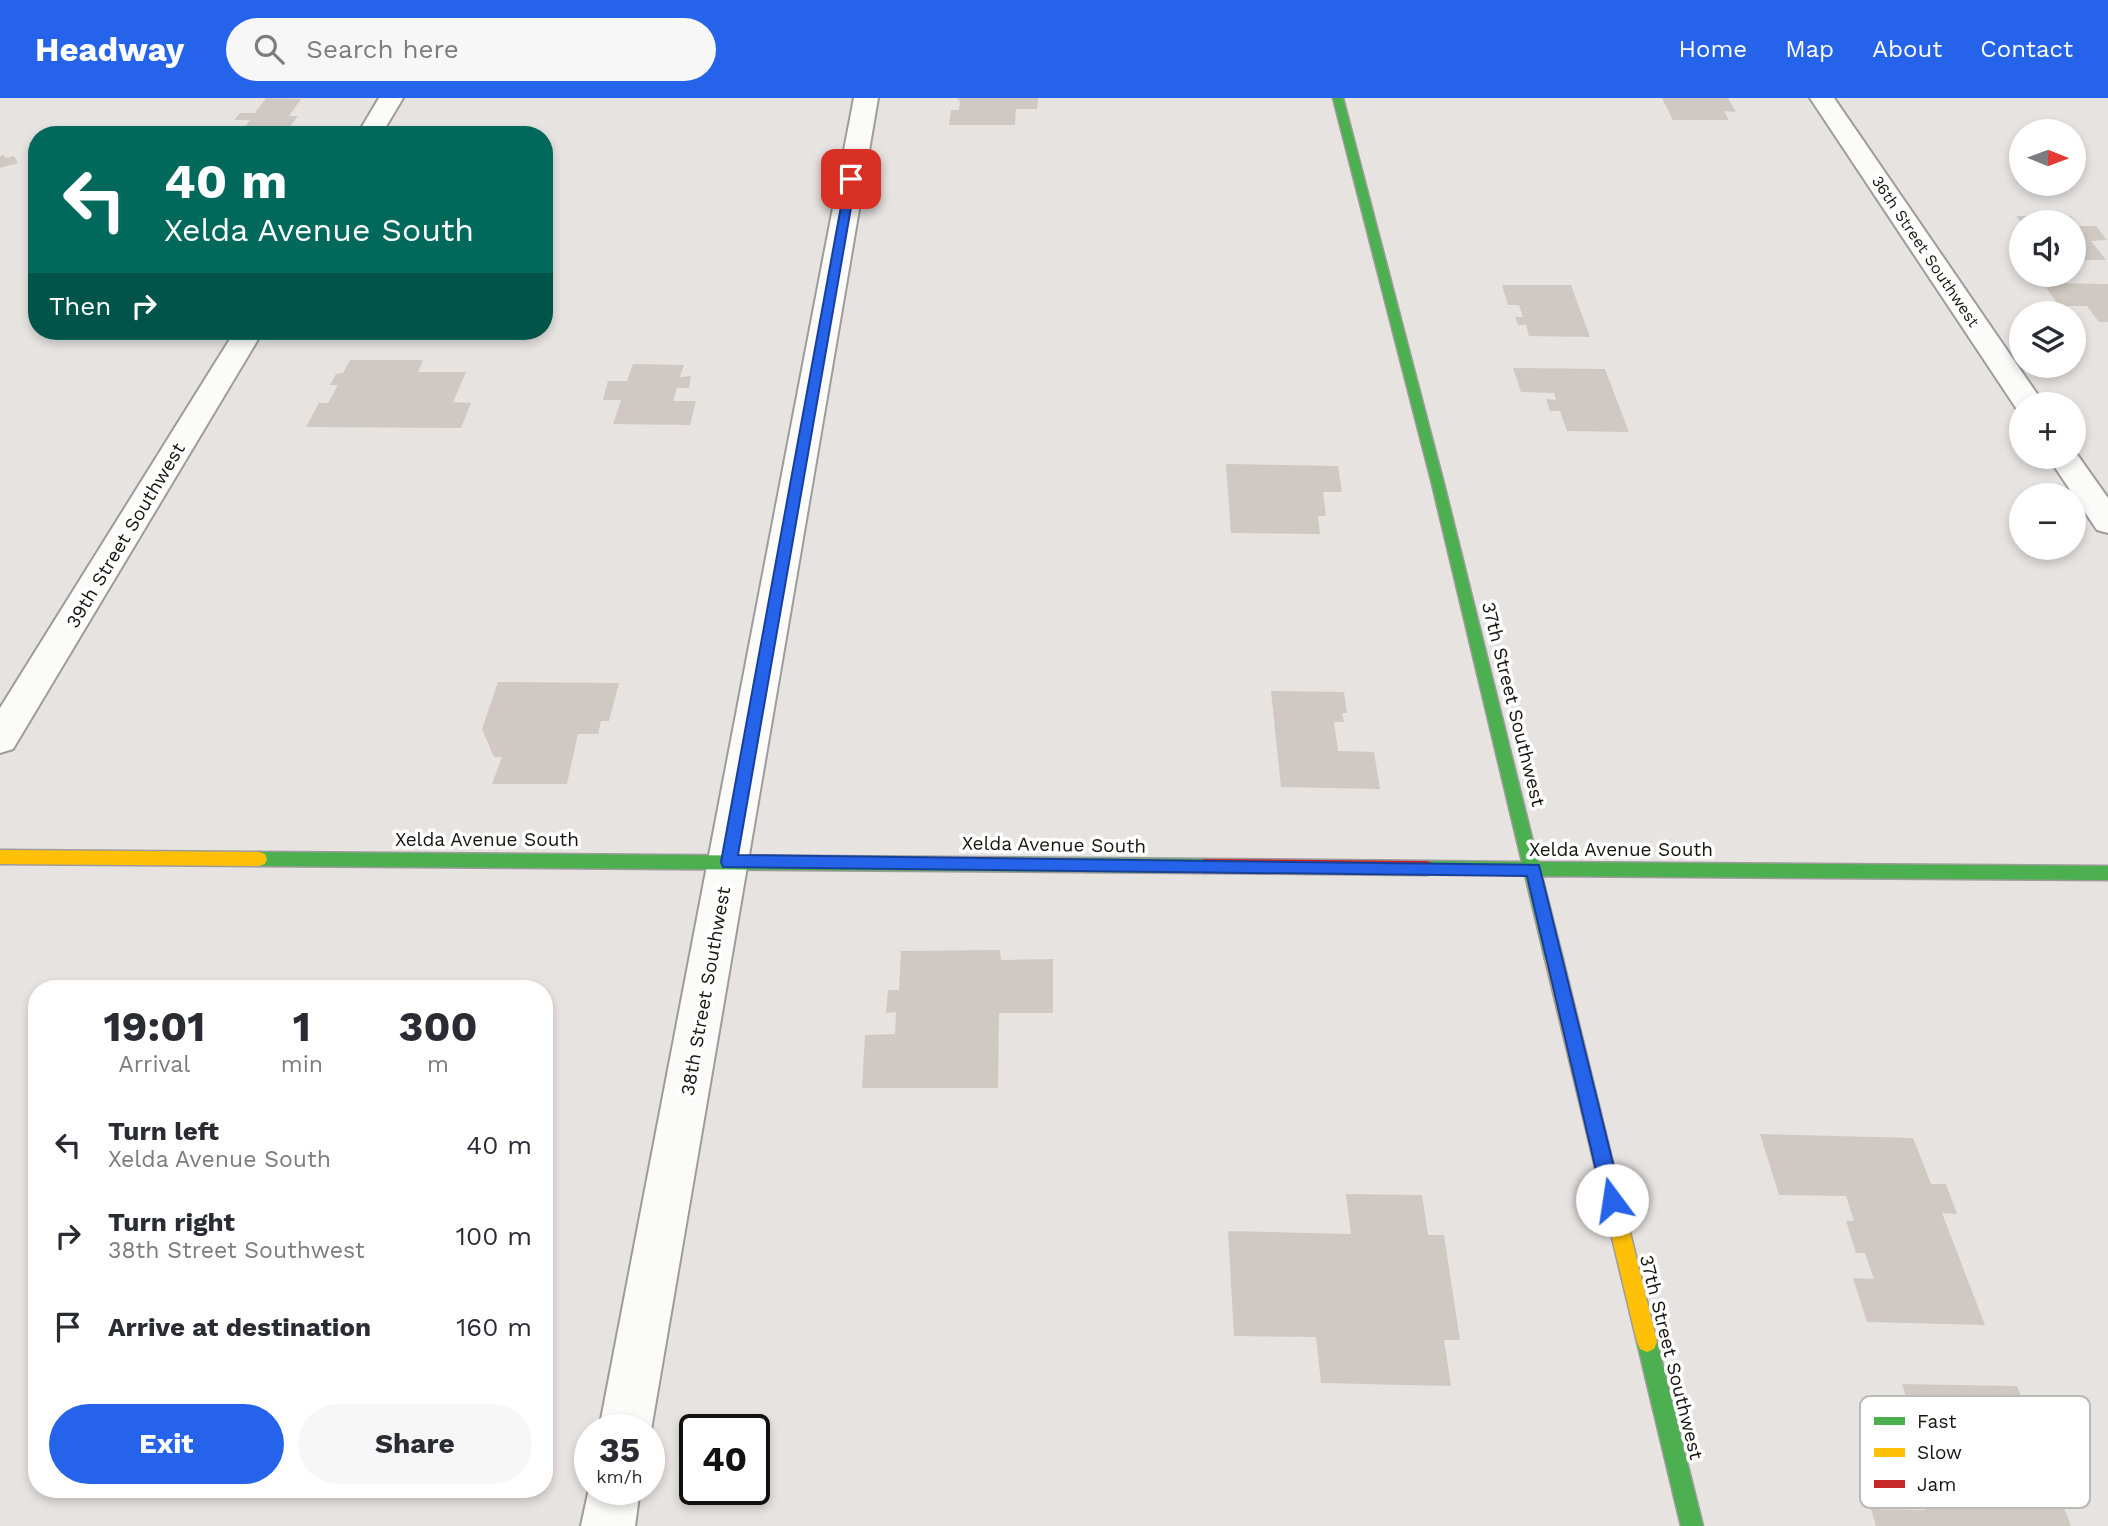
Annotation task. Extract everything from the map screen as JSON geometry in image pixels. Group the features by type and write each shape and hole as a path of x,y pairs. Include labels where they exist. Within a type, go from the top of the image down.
{"street":[{"path":"374,126 391,98"},
{"name":"38th Street Southwest","path":"628,1414 866,98"},
{"name":"37th Street Southwest","path":"1338,98 1534,870 1692,1526"},
{"name":"36th Street Southwest","path":"1822,98 2021,392"},
{"name":"39th Street Southwest","path":"0,739 244,340"},
{"path":"2072,469 2108,522"},
{"name":"Xelda Avenue South","path":"0,857 2108,873"},
{"path":"608,1526 611,1505"}],"building":[{"path":"266,98 301,99 289,116 298,116 290,126 246,126 250,120 234,120 240,113 255,113"},
{"path":"958,98 1038,98 1037,109 1016,109 1015,125 949,125 951,110 959,110"},
{"path":"1662,98 1728,98 1736,112 1724,111 1729,120 1673,120"},
{"path":"4,155 5,158 14,156 18,163 0,168 0,156"},
{"path":"2086,226 2096,226 2107,240 2091,241 2106,260 2086,260"},
{"path":"2108,284 2108,322 2099,322 2086,306 2086,301 2056,301 2046,287"},
{"path":"1502,285 1571,285 1590,337 1529,336 1526,325 1518,325 1515,317 1523,317 1519,305 1508,305"},
{"path":"350,360 423,360 418,372 466,372 453,402 471,403 461,428 306,427 319,403 328,403 338,385 330,385 336,374 343,373"},
{"path":"633,364 684,365 680,377 691,376 689,388 677,388 673,401 696,401 690,425 613,424 621,400 603,400 608,381 627,381"},
{"path":"1513,368 1605,369 1629,432 1567,431 1560,411 1550,411 1546,399 1556,400 1554,393 1521,392"},
{"path":"1226,464 1338,466 1342,492 1323,492 1326,516 1318,516 1320,534 1231,533"},
{"path":"498,682 619,683 609,721 601,721 598,734 578,734 567,784 492,784 502,757 494,757 482,729"},
{"path":"1271,691 1344,692 1347,713 1342,713 1344,722 1334,722 1338,751 1374,752 1380,789 1281,787"},
{"path":"1000,950 1001,960 1053,959 1053,1013 999,1013 998,1088 862,1088 865,1035 895,1034 896,1012 886,1013 888,990 899,990 901,951"},
{"path":"1760,1134 1913,1138 1931,1184 1946,1184 1957,1214 1942,1213 1985,1325 1867,1322 1853,1278 1874,1279 1865,1253 1856,1253 1846,1221 1854,1221 1846,1196 1779,1195"},
{"path":"1346,1194 1422,1195 1428,1235 1444,1235 1460,1340 1444,1340 1451,1386 1321,1383 1316,1337 1234,1336 1228,1231 1351,1234"},
{"path":"1902,1384 2017,1386 2021,1396 1906,1396"},
{"path":"1924,1508 2064,1508 2071,1526 1876,1526 1871,1509 1925,1510"}],"traffic: fast":[{"path":"1338,98 1438,484 1554,959"},
{"path":"259,859 1205,866"},
{"path":"1427,868 2108,873"},
{"path":"1647,1342 1692,1526"}],"traffic: slow":[{"path":"0,857 259,859"},
{"path":"1554,959 1647,1342"}],"traffic: jam":[{"path":"1205,866 1427,868"}],"route":[{"path":"851,179 729,862 1534,870 1612,1200"}]}
